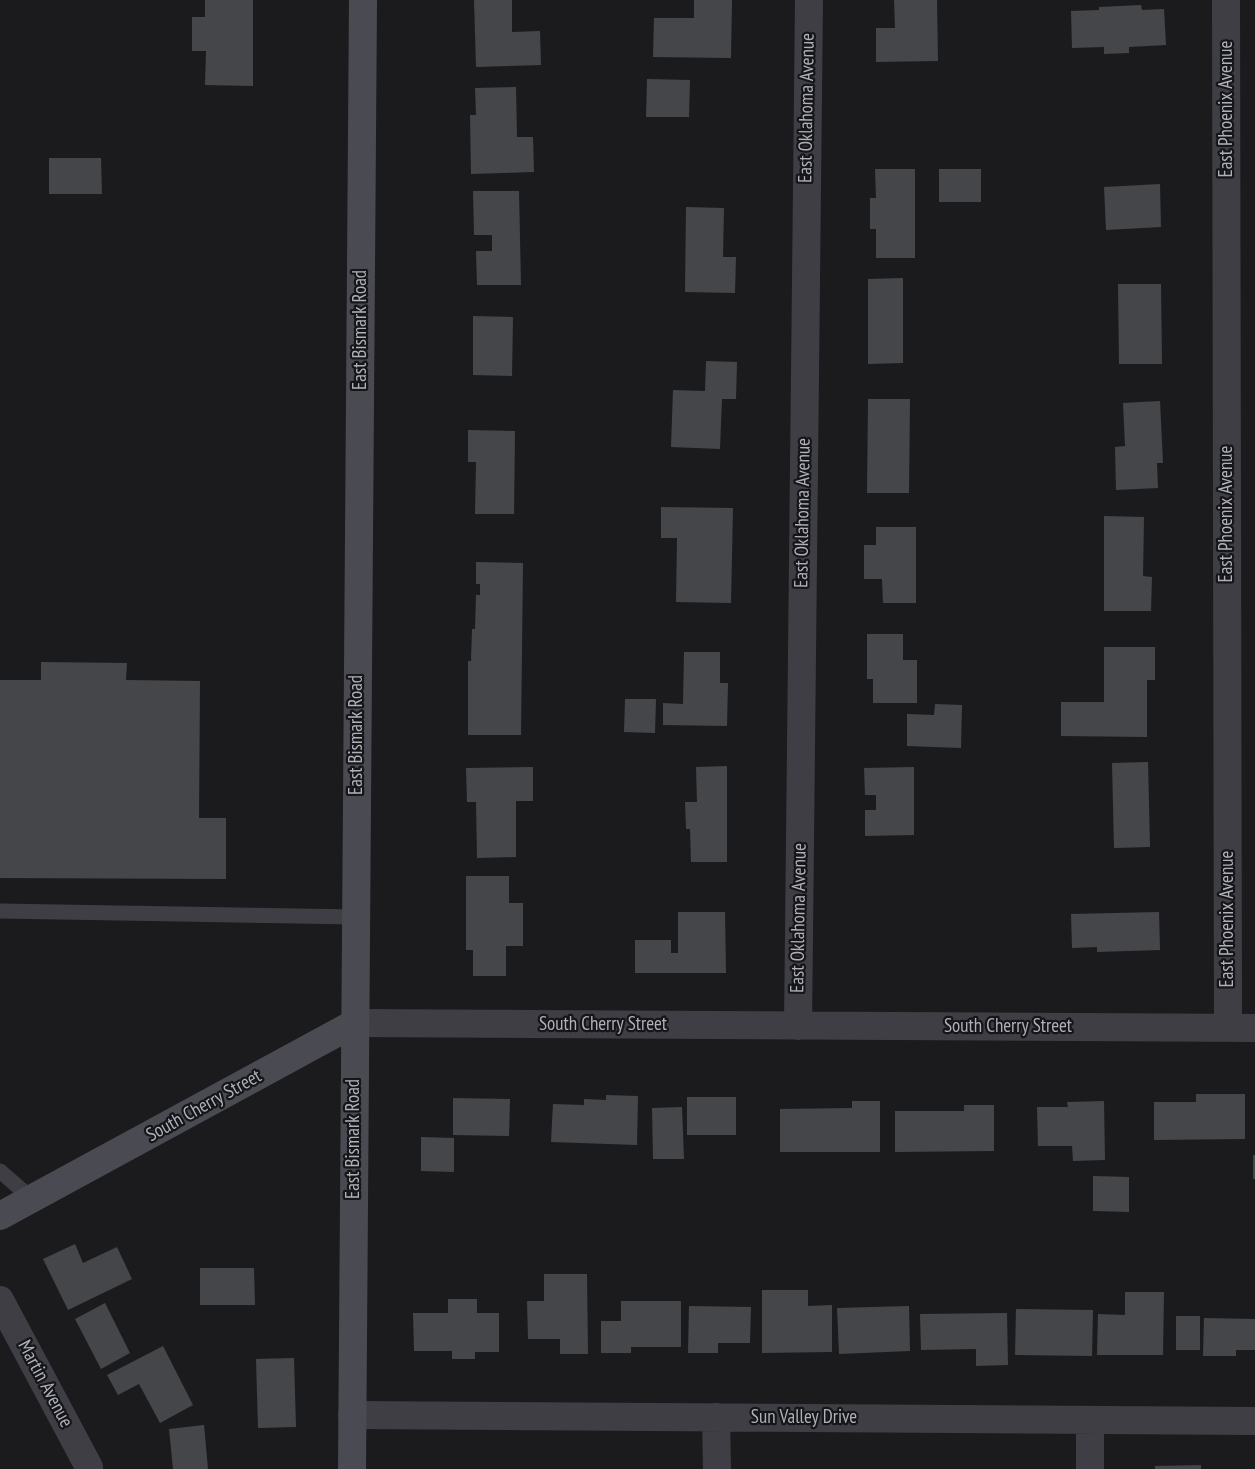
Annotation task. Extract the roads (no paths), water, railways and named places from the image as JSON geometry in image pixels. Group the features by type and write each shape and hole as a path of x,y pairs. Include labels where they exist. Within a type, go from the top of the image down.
{"street":[{"name":"East Bismark Road","path":"352,1469 363,0"},
{"name":"East Oklahoma Avenue","path":"798,1026 808,0"},
{"name":"East Phoenix Avenue","path":"1226,0 1228,1028"},
{"name":"South Cherry Street","path":"0,1216 355,1023 1255,1028"},
{"name":"Martin Avenue","path":"0,1300 90,1467"},
{"name":"Sun Valley Drive","path":"352,1415 1255,1421"},
{"path":"716,1417 717,1469"},
{"path":"1090,1420 1090,1469"}],"lane":[{"path":"0,911 356,917"},
{"path":"0,1171 32,1199"}]}
